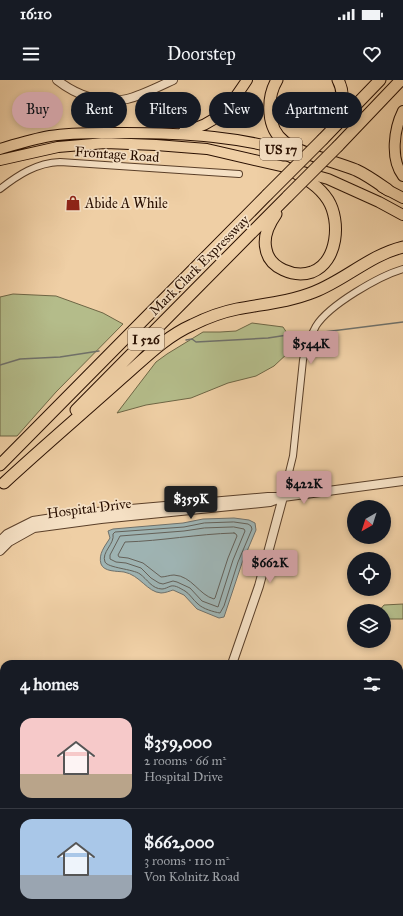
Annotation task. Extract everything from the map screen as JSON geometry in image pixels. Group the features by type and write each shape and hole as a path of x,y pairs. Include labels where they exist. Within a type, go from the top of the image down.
{"highway":[{"path":"168,133 188,130 211,122 228,107 247,80"},
{"path":"277,80 271,93 269,108 274,129 283,141 295,149 358,171 388,190"},
{"path":"323,139 337,116 342,101 342,90 338,80"},
{"name":"Mark Clark Expressway","path":"0,465 380,80"},
{"name":"Mark Clark Expressway","path":"2,485 120,364 338,146 401,80"},
{"path":"403,111 395,140 399,171 403,176"},
{"name":"US 17","path":"0,149 51,136 102,132 202,135 246,142 291,152 336,168 403,198"},
{"name":"US 17","path":"0,160 58,147 105,143 207,149 285,167 328,179 379,202 403,215"},
{"path":"285,167 315,185 328,200 332,209 336,230 333,249 325,262 312,272 300,274 288,272 271,261 266,248 266,233 274,216 288,196"},
{"path":"2,485 155,350 190,325 235,309 284,301 312,293 344,277 386,252 403,247"}],"street":[{"path":"56,80 84,96 111,101 128,99 173,80"},
{"name":"Frontage Road","path":"0,189 17,176 48,162 239,174"},
{"path":"233,660 259,586 293,456 302,360 305,349 317,326 332,309 373,281 403,269"},
{"name":"Hospital Drive","path":"0,542 7,534 33,521 85,513 268,496 283,497 403,481"},
{"name":"Hospital Drive","path":"0,551 9,542 34,528 101,519 270,502 283,497"}],"green space":[{"path":"13,294 56,296 103,313 123,324 56,392 17,436 0,436 0,297"},
{"path":"252,323 283,327 293,342 289,352 274,366 256,376 228,383 191,398 146,405 117,413 156,362 167,354 203,332 236,331"},
{"path":"403,604 403,619 391,619 391,605"}],"water":[{"path":"234,518 249,520 255,523 256,530 242,563 224,617 219,618 197,609 184,595 173,590 163,593 156,592 135,576 124,572 108,570 101,564 101,553 110,538 108,531 113,529 183,523 203,519"}],"waterway":[{"path":"316,333 403,322"},
{"path":"186,340 192,339 196,342 268,338 310,333"},
{"path":"0,365 20,359 60,357 99,351"}],"place":[{"name":"Abide A While","path":"73,203"}]}
